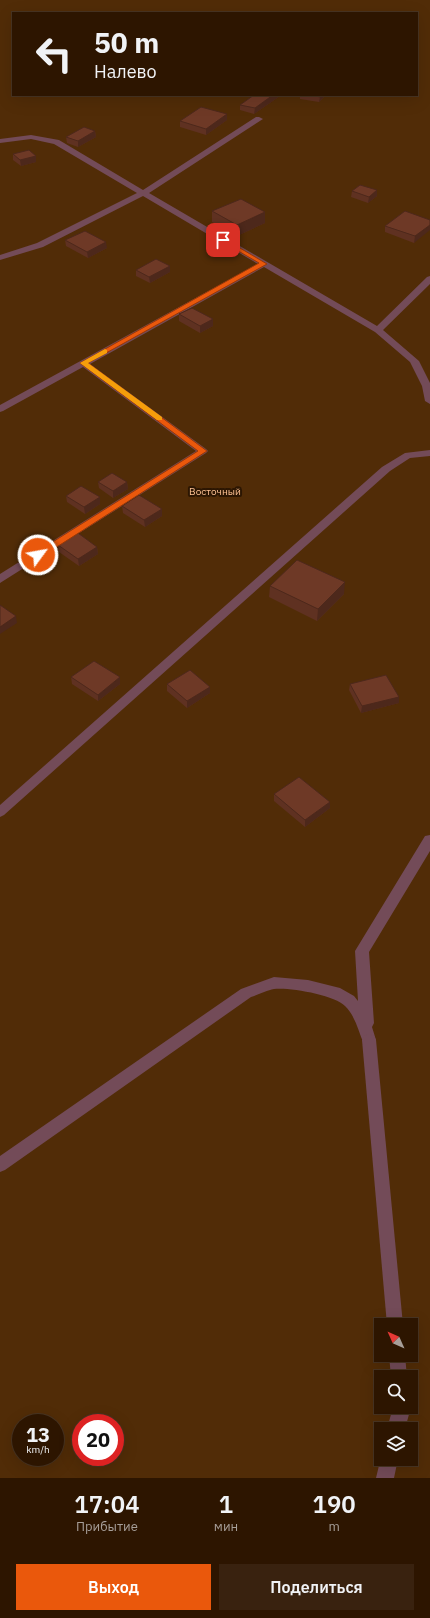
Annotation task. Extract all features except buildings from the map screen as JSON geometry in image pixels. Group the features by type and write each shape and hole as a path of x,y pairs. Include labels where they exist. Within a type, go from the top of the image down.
{"street":[{"path":"0,258 40,245 143,193 259,119"},
{"path":"0,141 30,137 56,142 378,330 414,361 427,386 430,401"},
{"path":"0,409 264,264"},
{"path":"378,330 430,279"},
{"path":"0,579 203,451 83,363"},
{"path":"0,812 386,469 408,455 430,453"},
{"path":"393,1318 362,950 430,840"},
{"path":"0,1165 246,993 274,983 308,986 335,992 349,1000 360,1014 369,1040"},
{"path":"385,1478 388,1466"}],"green space":[{"name":"Восточный","path":"0,0 430,0 430,1478 0,1478"}],"slow traffic":[{"path":"105,351 83,363 159,419"}],"route":[{"path":"38,555 203,451 83,363 264,264 223,240"}]}
